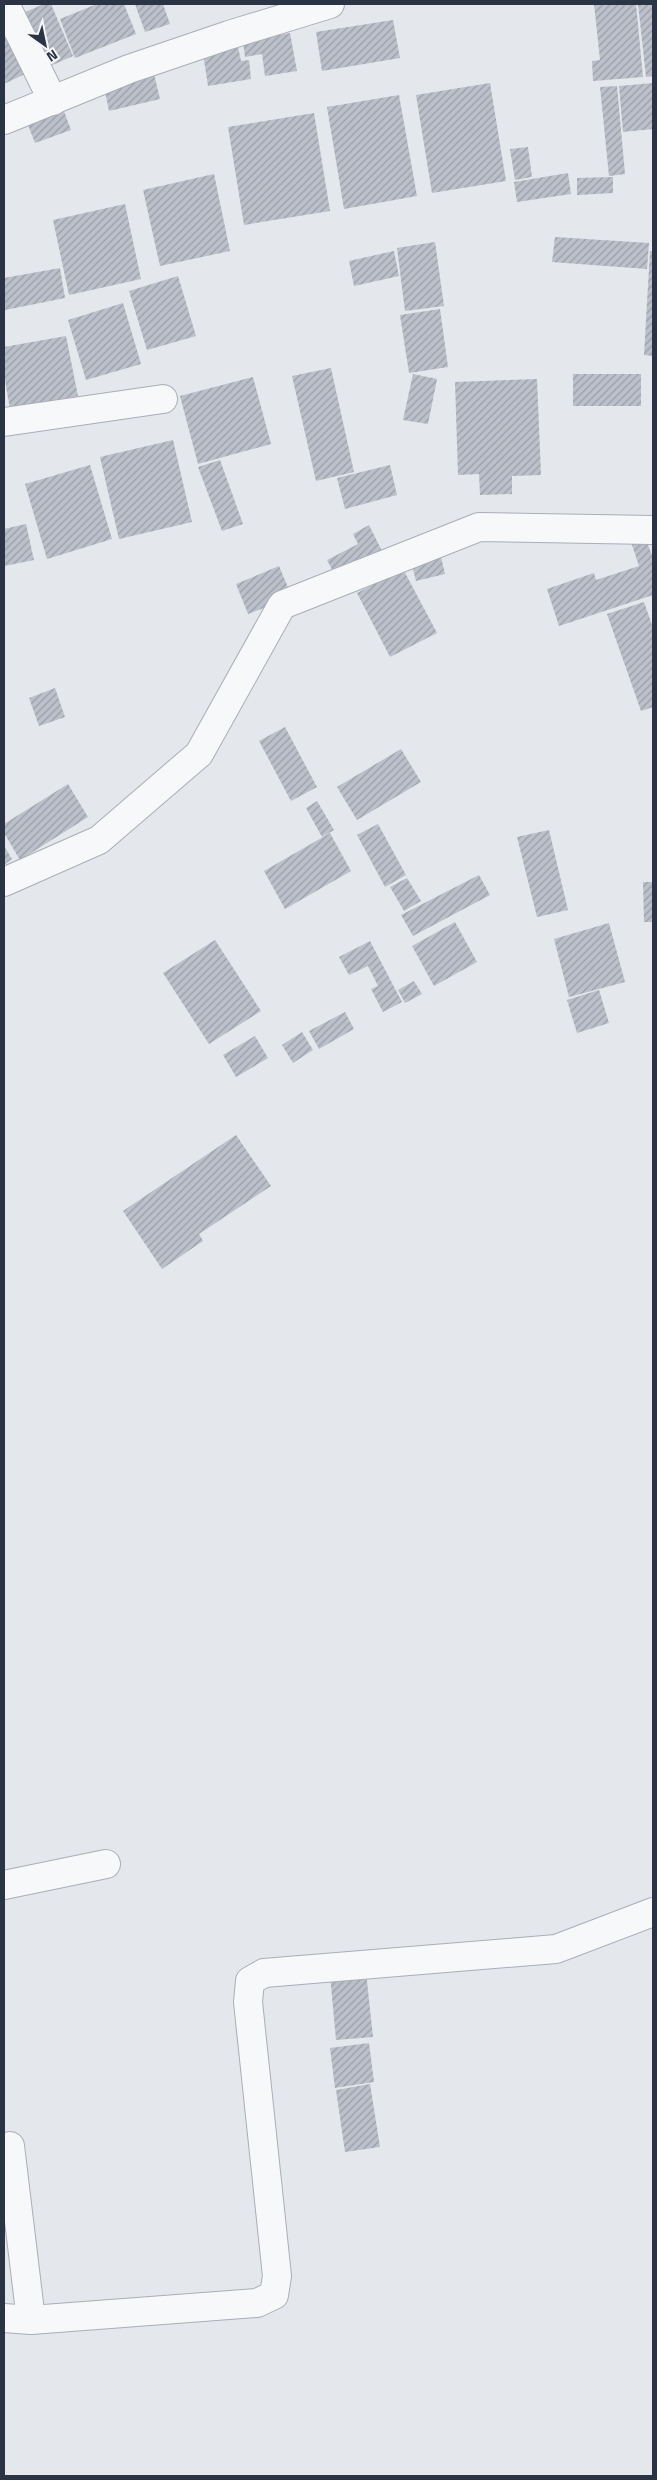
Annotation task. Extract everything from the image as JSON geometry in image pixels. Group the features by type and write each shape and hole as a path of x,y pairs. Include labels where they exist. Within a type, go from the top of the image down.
{"street":[{"path":"5,4 53,102"},
{"path":"4,120 53,102 129,69 229,35 330,4"},
{"path":"4,422 163,399"},
{"path":"4,882 99,840 199,754 282,605 479,527 653,530"},
{"path":"4,1885 106,1864"},
{"path":"4,2318 31,2320 257,2303 274,2295 277,2276 248,2002 250,1981 264,1973 556,1949 653,1912"},
{"path":"10,2146 31,2320"}],"building":[{"path":"44,4 51,4 73,56 39,71 16,16"},
{"path":"97,4 124,4 136,34 75,58 60,19"},
{"path":"135,4 163,4 170,24 145,32"},
{"path":"594,4 636,4 643,77 593,81 592,61 600,60"},
{"path":"638,4 653,4 653,76 646,77"},
{"path":"393,20 400,58 322,71 316,32"},
{"path":"4,21 29,72 4,84"},
{"path":"290,33 297,71 265,76 262,54 245,57 243,41"},
{"path":"237,42 241,61 249,60 251,79 208,86 202,47"},
{"path":"154,74 160,99 109,111 104,86"},
{"path":"490,83 506,181 432,193 416,95"},
{"path":"653,83 653,129 623,132 619,86"},
{"path":"617,86 625,174 609,176 600,87"},
{"path":"399,95 417,196 344,209 327,107"},
{"path":"62,106 71,130 35,143 26,120"},
{"path":"314,113 330,211 244,225 228,127"},
{"path":"528,147 532,177 515,180 510,149"},
{"path":"568,173 571,194 517,202 514,182"},
{"path":"214,174 230,251 160,266 143,190"},
{"path":"613,177 613,193 577,195 577,178"},
{"path":"125,204 141,279 69,295 53,220"},
{"path":"555,237 649,243 647,269 552,262"},
{"path":"435,242 444,306 405,311 397,248"},
{"path":"394,251 399,276 354,286 349,261"},
{"path":"650,251 653,251 653,356 644,355"},
{"path":"60,268 65,298 5,310 4,278"},
{"path":"178,276 196,336 147,350 129,291"},
{"path":"123,303 141,364 86,380 68,320"},
{"path":"440,309 448,367 409,373 400,315"},
{"path":"66,336 78,396 10,409 4,374 4,347"},
{"path":"331,368 354,472 316,481 292,376"},
{"path":"413,374 437,379 428,424 403,420"},
{"path":"573,374 641,374 641,406 573,406"},
{"path":"253,377 271,444 198,464 180,396"},
{"path":"537,379 541,475 512,476 512,494 480,495 479,474 458,475 455,382"},
{"path":"173,440 192,522 119,539 100,457"},
{"path":"220,460 243,524 222,531 198,467"},
{"path":"90,465 112,539 47,559 25,484"},
{"path":"390,465 397,495 345,509 337,478"},
{"path":"26,524 34,560 4,566 4,529"},
{"path":"369,525 384,555 337,579 327,560 358,544 353,534"},
{"path":"645,537 653,558 653,595 559,626 547,589 594,573 596,580 639,566 631,542"},
{"path":"440,553 445,574 416,581 411,561"},
{"path":"279,566 292,597 248,614 236,584"},
{"path":"403,569 437,633 390,657 357,593"},
{"path":"644,602 653,628 653,707 641,711 607,614"},
{"path":"55,688 65,717 39,726 29,698"},
{"path":"285,727 317,787 291,801 259,741"},
{"path":"401,749 421,782 357,820 337,787"},
{"path":"68,784 88,817 20,860 4,833 4,824"},
{"path":"317,801 334,830 322,837 306,808"},
{"path":"378,824 406,875 385,887 357,835"},
{"path":"549,830 568,910 537,917 517,837"},
{"path":"330,833 351,871 285,909 264,871"},
{"path":"4,846 12,859 4,865"},
{"path":"479,875 490,895 413,936 401,915"},
{"path":"407,878 421,901 404,911 390,887"},
{"path":"643,882 653,882 653,922 644,922"},
{"path":"455,922 477,962 434,986 412,946"},
{"path":"609,923 625,982 569,997 554,939"},
{"path":"215,940 261,1011 209,1044 163,973"},
{"path":"370,941 402,1002 383,1012 371,989 378,986 368,966 349,975 339,957"},
{"path":"414,981 422,994 405,1003 398,990"},
{"path":"599,990 609,1023 577,1033 567,1000"},
{"path":"345,1012 354,1029 319,1049 309,1031"},
{"path":"302,1032 313,1050 293,1063 282,1045"},
{"path":"255,1036 268,1058 236,1077 223,1055"},
{"path":"236,1135 271,1186 199,1234 203,1241 162,1269 123,1211"},
{"path":"366,1972 373,2037 336,2040 330,1975"},
{"path":"369,2043 374,2082 335,2088 330,2048"},
{"path":"370,2084 380,2147 345,2152 336,2090"}]}
